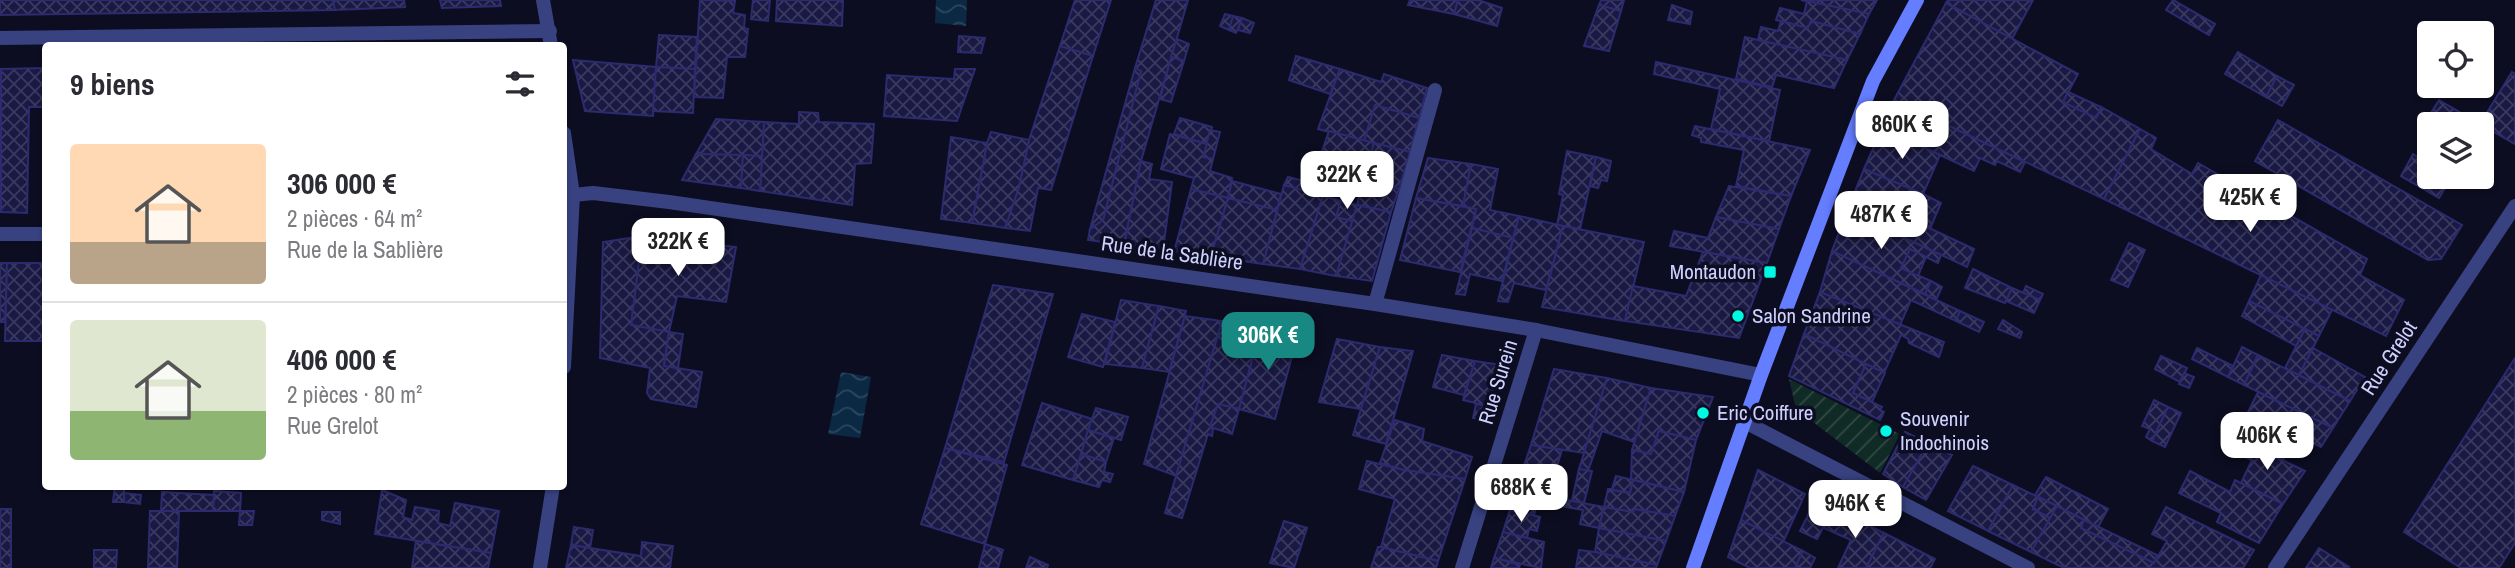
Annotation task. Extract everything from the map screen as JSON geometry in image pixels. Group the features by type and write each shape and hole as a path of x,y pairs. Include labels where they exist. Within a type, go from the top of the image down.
{"main road":[{"path":"1693,568 1761,375 1873,80 1917,0"}],"street":[{"path":"0,38 551,38 544,0"},
{"path":"1375,303 1435,90"},
{"path":"567,154 573,195 567,266"},
{"name":"Rue de la Sablière","path":"573,195 593,193 669,202 1375,303 1536,330 1761,375"},
{"name":"Rue Grelot","path":"2276,568 2515,206"},
{"path":"0,234 42,234"},
{"name":"Rue Surein","path":"1462,568 1536,330"},
{"path":"1745,422 2028,568"},
{"path":"540,568 552,490"}],"green space":[{"path":"1789,379 1900,434 1880,473 1796,409"}],"water":[{"path":"936,0 967,0 966,26 935,23"},
{"path":"841,372 871,377 860,438 828,434"}],"building":[{"path":"0,0 333,0 335,10 0,15"},
{"path":"333,0 404,0 405,7 335,10"},
{"path":"440,0 500,0 501,6 442,8"},
{"path":"700,0 735,1 733,13 745,15 744,28 748,29 745,57 727,57 723,98 694,97"},
{"path":"753,0 770,0 768,21 751,19"},
{"path":"777,0 843,0 842,26 776,21"},
{"path":"1075,0 1111,0 1093,56 1060,46"},
{"path":"1156,0 1188,0 1141,161 1124,245 1088,240 1090,229 1103,220 1141,71 1135,68"},
{"path":"1410,0 1458,0 1454,14 1408,5"},
{"path":"1458,0 1478,0 1502,8 1497,26 1454,14"},
{"path":"1601,0 1624,0 1621,11 1599,5"},
{"path":"1801,0 1877,0 1869,14"},
{"path":"1948,0 2033,0 2012,39 1946,3"},
{"path":"2173,0 2215,24 2209,35 2166,10"},
{"path":"1807,1 1869,14 1860,34 1811,21 1808,28 1776,20 1780,8 1804,14"},
{"path":"1946,3 2078,74 2063,102 2096,118 2101,107 2140,129 2104,199 1894,100"},
{"path":"1599,5 1621,11 1609,51 1584,46"},
{"path":"1672,5 1692,12 1690,24 1668,20"},
{"path":"1225,14 1233,16 1229,30 1220,26"},
{"path":"1233,16 1242,18 1236,33 1229,30"},
{"path":"1242,18 1254,23 1250,33 1238,30"},
{"path":"1781,21 1808,28 1811,21 1860,34 1847,60 1758,40 1761,27 1778,31"},
{"path":"659,35 697,37 695,69 656,67"},
{"path":"959,36 985,38 981,53 958,52"},
{"path":"1745,37 1847,60 1834,88 1776,75 1772,87 1736,79"},
{"path":"1177,39 1189,44 1184,61 1171,57"},
{"path":"1060,46 1093,56 1051,190 1038,188 1030,231 1005,228 1019,187 1029,140"},
{"path":"2238,52 2277,76 2266,97 2225,74"},
{"path":"1296,56 1340,69 1330,94 1289,80"},
{"path":"1171,57 1184,61 1171,102 1160,99"},
{"path":"573,60 656,67 653,116 585,111"},
{"path":"1656,62 1780,90 1769,141 1711,129 1720,89 1654,74"},
{"path":"656,67 695,69 693,113 653,111"},
{"path":"42,68 42,107 29,107 27,213 1,212 1,69"},
{"path":"1135,68 1141,71 1103,220 1090,229"},
{"path":"955,69 975,69 957,121 884,116 887,75 954,79"},
{"path":"1340,69 1381,82 1384,74 1427,88 1419,118 1375,105 1364,141 1318,129"},
{"path":"2512,72 2515,74 2515,144 2494,132 2494,112 2487,112"},
{"path":"2277,76 2294,85 2282,106 2266,97"},
{"path":"2068,92 2101,107 2096,118 2063,102"},
{"path":"1894,100 2025,162 2020,172 1997,161 1995,165 1980,158 1974,171 1882,128"},
{"path":"2439,100 2460,112 2432,112"},
{"path":"1375,105 1419,118 1410,152 1364,141"},
{"path":"799,112 818,113 819,122 874,124 871,163 855,164 852,205 760,191 764,122 799,124"},
{"path":"1180,118 1212,127 1207,144 1174,134"},
{"path":"716,119 764,122 762,156 696,154"},
{"path":"2278,120 2462,225 2441,259 2428,260 2255,161"},
{"path":"1695,126 1810,150 1791,196 1736,186 1744,150 1701,142 1701,138 1692,135"},
{"path":"1882,128 1940,155 1923,194 1864,169"},
{"path":"2140,129 2156,138 2151,149 2192,174 2198,163 2367,259 2360,275 2404,300 2386,336 2104,199"},
{"path":"1210,130 1220,132 1213,159 1203,157"},
{"path":"1329,131 1374,143 1365,174 1318,163"},
{"path":"991,132 1029,140 1019,187 1005,228 972,223"},
{"path":"1170,134 1207,144 1203,157 1213,159 1210,171 1232,178 1228,198 1191,189 1194,178 1161,169"},
{"path":"951,137 987,143 972,223 941,219"},
{"path":"1374,143 1410,152 1399,189 1363,180"},
{"path":"1567,151 1596,157 1580,229 1557,225 1563,195 1559,194"},
{"path":"696,154 743,155 741,188 682,180"},
{"path":"2413,154 2417,156 2417,185 2401,176"},
{"path":"743,155 762,156 760,191 741,188"},
{"path":"1596,157 1611,161 1607,181 1601,180 1598,188 1590,186"},
{"path":"1428,158 1471,164 1463,206 1416,198"},
{"path":"1141,161 1152,164 1149,179 1172,182 1163,250 1124,245"},
{"path":"1318,163 1330,166 1321,196 1310,193"},
{"path":"1471,164 1498,169 1490,210 1519,216 1513,238 1472,228 1476,209 1463,206"},
{"path":"1864,169 1923,194 1912,220 1974,249 1967,267 1847,211"},
{"path":"1288,177 1312,183 1310,193 1284,185"},
{"path":"1363,180 1399,189 1391,212 1357,205"},
{"path":"1232,181 1281,194 1277,210 1228,198"},
{"path":"1284,185 1323,196 1300,269 1263,264"},
{"path":"1729,186 1791,196 1779,229 1716,217"},
{"path":"1191,189 1228,198 1211,256 1174,252"},
{"path":"2423,189 2445,189 2439,198"},
{"path":"1923,194 1941,203 1930,229 1912,220"},
{"path":"1323,196 1341,201 1336,217 1353,221 1336,276 1300,269"},
{"path":"1228,198 1277,210 1263,264 1211,256"},
{"path":"1416,198 1476,209 1460,272 1400,260"},
{"path":"1341,201 1357,205 1353,221 1336,217"},
{"path":"1357,205 1391,212 1372,281 1336,276"},
{"path":"1847,211 1941,255 1938,263 1910,249 1901,268 1931,281 1925,294 1832,251"},
{"path":"1519,216 1563,226 1546,290 1514,283 1508,302 1498,301"},
{"path":"1716,217 1779,229 1767,263 1670,246 1674,231 1708,238"},
{"path":"1563,226 1644,242 1625,321 1542,307"},
{"path":"1472,228 1513,238 1502,281 1470,274 1465,295 1456,294"},
{"path":"642,236 736,247 726,302 677,296 669,332 631,325"},
{"path":"642,236 631,325 669,332 664,366 702,372 696,407 651,399 647,393 650,368 600,358 603,242"},
{"path":"2129,243 2145,250 2128,287 2111,280"},
{"path":"1910,249 1926,257 1918,276 1901,268"},
{"path":"1832,251 1960,311 1956,321 1911,300 1900,325 1820,292"},
{"path":"1703,252 1767,263 1739,338 1625,321 1633,286 1686,296"},
{"path":"0,263 7,263 5,322 0,322"},
{"path":"7,263 42,263 42,341 5,341"},
{"path":"1973,269 2012,288 2005,303 1965,288"},
{"path":"2261,275 2332,310 2319,336 2249,301"},
{"path":"1931,281 1942,287 1936,300 1925,294"},
{"path":"993,285 1053,294 1004,462 945,448"},
{"path":"2026,286 2043,294 2040,300 2023,293"},
{"path":"2012,288 2040,300 2034,313 2006,301"},
{"path":"1820,292 1944,342 1939,357 1909,343 1908,339 1901,335 1884,373 1804,334"},
{"path":"1121,300 1159,306 1142,368 1105,364"},
{"path":"2249,301 2305,329 2296,346 2242,316"},
{"path":"1159,306 1186,311 1169,372 1142,368"},
{"path":"1960,311 1984,322 1979,332 1956,321"},
{"path":"1082,314 1115,322 1103,367 1068,357"},
{"path":"1185,316 1222,321 1176,476 1144,464"},
{"path":"2003,320 2022,332 2020,338 1998,329"},
{"path":"1222,321 1261,327 1239,409 1218,404 1210,427 1213,429 1212,436 1208,434 1182,518 1165,513"},
{"path":"1261,327 1298,334 1275,419 1239,409"},
{"path":"2305,329 2319,336 2299,375 2285,368"},
{"path":"669,332 683,334 678,368 664,366"},
{"path":"1804,334 1866,364 1853,393 1882,407 1880,410 1884,412 1880,420 1789,376"},
{"path":"1337,339 1380,347 1361,409 1319,402"},
{"path":"1380,347 1413,351 1386,444 1353,435"},
{"path":"2242,347 2258,355 2244,385 2228,377"},
{"path":"2197,348 2233,366 2228,377 2192,359"},
{"path":"2313,348 2365,377 2350,401 2299,375"},
{"path":"1442,355 1475,361 1464,395 1433,387"},
{"path":"2258,355 2350,401 2333,428 2244,385"},
{"path":"2161,356 2187,368 2180,382 2155,369"},
{"path":"2515,358 2515,543 2499,568 2461,568 2404,532"},
{"path":"1475,361 1501,365 1488,406 1463,400"},
{"path":"1866,364 1885,373 1872,402 1853,393"},
{"path":"1554,369 1607,378 1584,453 1531,445"},
{"path":"2184,373 2194,377 2189,388 2179,384"},
{"path":"1607,378 1651,388 1634,442 1602,431 1588,471 1579,469"},
{"path":"1651,388 1713,397 1696,440 1659,431 1651,454 1632,450"},
{"path":"2258,392 2333,428 2321,447 2295,434 2283,460 2235,438"},
{"path":"2154,400 2168,407 2152,441 2146,437 2150,429 2142,426"},
{"path":"1042,403 1092,419 1073,480 1022,465"},
{"path":"1218,404 1239,409 1232,434 1210,427"},
{"path":"1476,404 1488,406 1484,420 1473,418"},
{"path":"2168,407 2181,413 2165,447 2152,441"},
{"path":"1096,408 1128,417 1121,440 1088,430"},
{"path":"1395,420 1424,429 1422,441 1472,457 1465,479 1404,470 1380,463"},
{"path":"1088,430 1114,438 1106,462 1081,454"},
{"path":"1659,431 1696,440 1684,492 1631,479 1632,450 1651,454"},
{"path":"1905,432 1928,443 1903,487 1883,474"},
{"path":"2232,436 2305,471 2283,504 2241,483 2252,460 2227,449"},
{"path":"1928,443 1952,455 1926,500 1903,487"},
{"path":"1531,445 1562,450 1555,472 1566,476 1560,498 1516,489"},
{"path":"945,448 1007,465 985,544 921,524"},
{"path":"1081,454 1106,462 1104,472 1113,474 1110,482 1102,480 1099,487 1073,480"},
{"path":"1367,461 1404,470 1465,479 1438,561 1381,547 1395,499 1359,489"},
{"path":"1973,466 2013,485 1988,531 1948,511"},
{"path":"1579,469 1592,471 1584,503 1572,500"},
{"path":"1758,470 1805,494 1783,542 1741,520"},
{"path":"2190,471 2230,492 2235,480 2283,504 2259,543 2217,522 2221,513 2179,493"},
{"path":"1616,476 1633,480 1630,493 1612,490"},
{"path":"1616,476 1612,490 1630,493 1633,480 1684,492 1675,516 1604,507 1608,489 1612,489"},
{"path":"2046,477 2108,509 2098,527 2035,495"},
{"path":"2013,485 2038,497 2033,509 2050,518 2031,552 1988,531"},
{"path":"1516,489 1540,495 1534,515 1510,510"},
{"path":"114,490 124,490 124,502 113,502"},
{"path":"382,490 406,500 403,517 412,520 415,507 439,511 438,523 450,526 455,503 499,511 491,553 375,534"},
{"path":"214,491 241,493 240,511 213,511"},
{"path":"162,492 214,495 213,511 161,511"},
{"path":"124,493 141,495 140,504 124,502"},
{"path":"1540,495 1604,507 1599,528 1580,524 1583,510 1538,502"},
{"path":"2038,497 2057,506 2050,518 2033,509"},
{"path":"1816,499 1840,511 1837,517 1830,515 1817,539 1800,531"},
{"path":"2057,506 2084,520 2081,528 2154,563 2167,541 2152,534 2166,507 2254,550 2243,568 2064,568 2031,552"},
{"path":"1604,507 1675,516 1666,541 1599,528"},
{"path":"0,509 11,509 11,568 0,568"},
{"path":"1510,510 1540,517 1537,531 1529,529 1527,538 1503,532"},
{"path":"150,511 179,511 177,568 148,568"},
{"path":"240,511 254,511 252,525 239,525"},
{"path":"1840,511 1884,533 1866,568 1838,568 1851,540 1824,528 1830,515 1837,517"},
{"path":"322,512 340,512 340,524 322,520"},
{"path":"1741,520 1803,551 1795,568 1750,568 1728,557"},
{"path":"2084,520 2157,555 2154,563 2081,528"},
{"path":"1284,521 1307,528 1294,568 1270,563"},
{"path":"574,527 593,530 590,548 571,545"},
{"path":"1599,528 1666,541 1657,565 1595,552"},
{"path":"1503,532 1544,542 1541,568 1494,558"},
{"path":"1884,533 1935,559 1930,568 1866,568"},
{"path":"416,541 491,553 488,568 412,568"},
{"path":"642,542 673,546 670,568 566,568 571,545 641,556"},
{"path":"985,544 1003,550 998,568 979,568"},
{"path":"1378,547 1438,561 1436,568 1371,568"},
{"path":"2319,548 2349,567 2306,568"},
{"path":"94,550 117,550 116,568 94,568"},
{"path":"1579,550 1657,565 1656,568 1576,568"},
{"path":"1803,551 1815,558 1810,568 1795,568"},
{"path":"1030,557 1048,565 1047,568 1026,568"},
{"path":"1494,558 1520,565 1519,568 1491,568"}],"place":[{"name":"Montaudon","path":"1770,272"},
{"name":"Salon Sandrine","path":"1738,316"},
{"name":"Eric Coiffure","path":"1703,413"},
{"name":"Souvenir Indochinois","path":"1886,431"}]}
